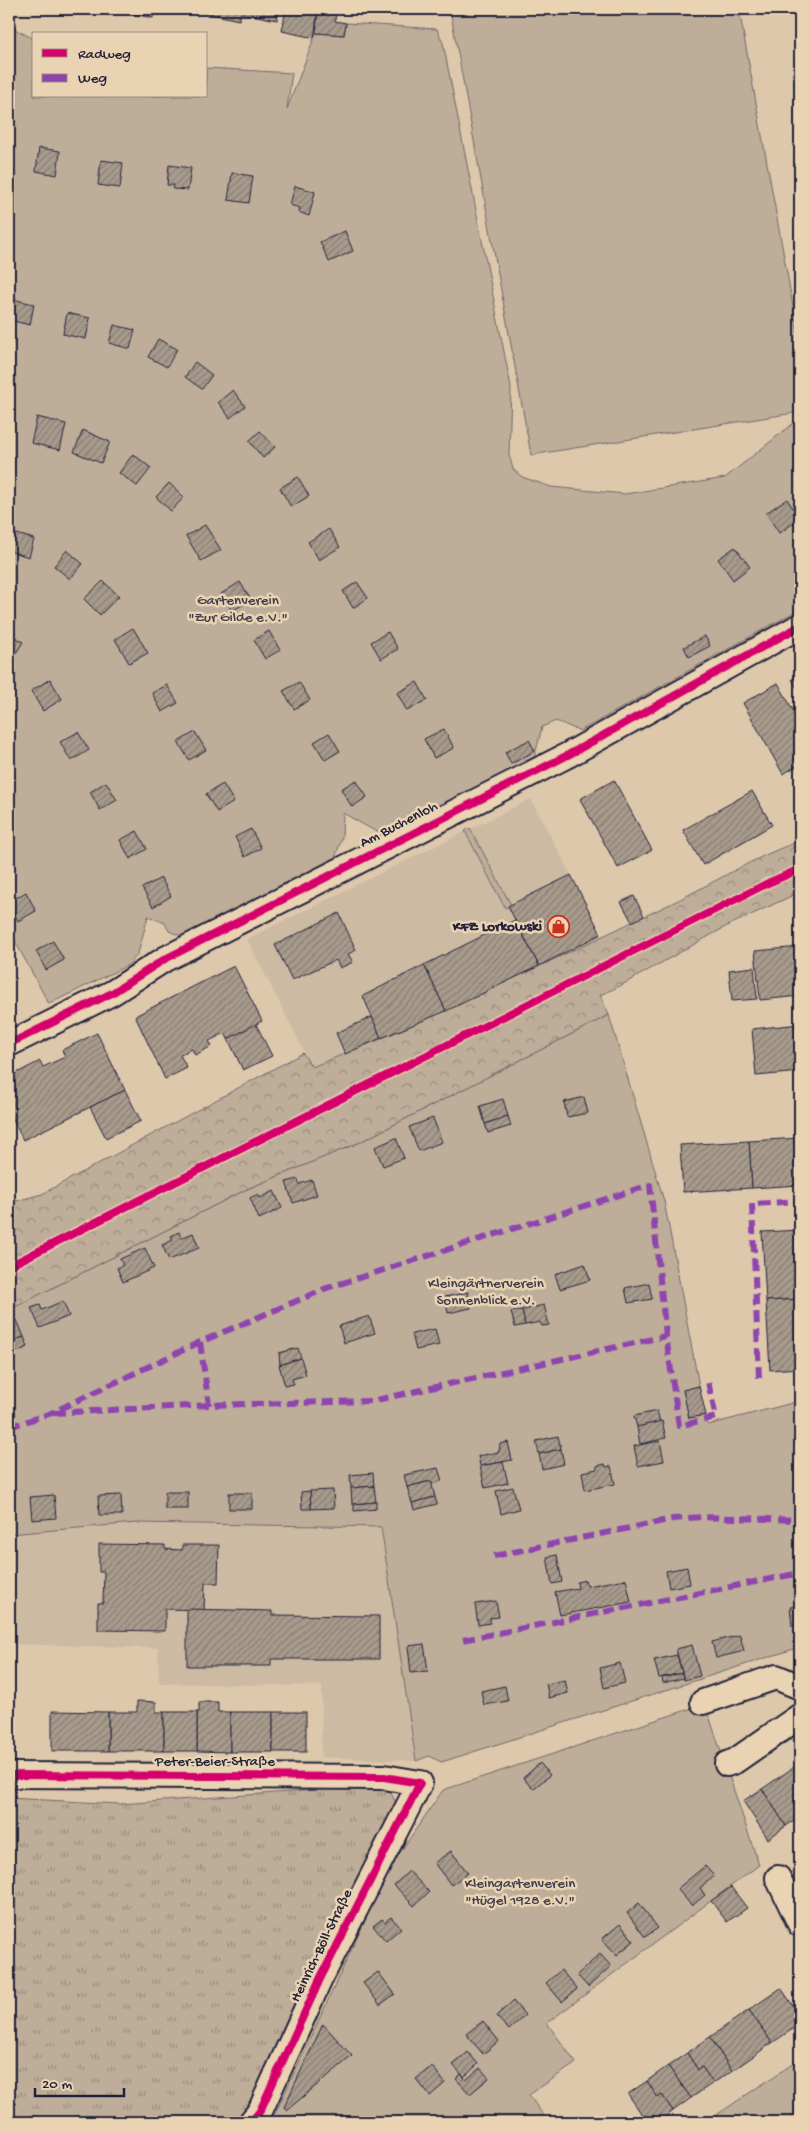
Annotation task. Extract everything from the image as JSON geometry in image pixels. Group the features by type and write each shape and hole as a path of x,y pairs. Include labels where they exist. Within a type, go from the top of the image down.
{"street":[{"name":"Am Buchenloh","path":"9,1044 112,993 165,959 568,755 800,626"},
{"path":"702,1702 776,1677 800,1687"},
{"path":"726,1764 735,1761 800,1716"},
{"name":"Peter-Beier-Straße","path":"9,1775 384,1777 420,1783"},
{"name":"Heinrich-Böll-Straße","path":"251,2122 260,2111 320,1979 420,1783"},
{"path":"778,1878 800,1924"}],"shaded area":[{"path":"531,799 603,936 395,1034 312,1067 247,939"},
{"path":"136,1523 381,1527 416,1761 321,1757 322,1686 159,1683 158,1648 10,1644 9,1762 9,1534"}],"green space":[{"path":"450,9 739,9 800,345 800,412 531,455"},
{"name":"Gartenverein \"Zur Gilde e.V.\"","path":"346,23 437,29 443,43 511,387 509,455 513,469 522,477 551,487 625,494 725,478 800,418 800,609 580,731 556,721 542,727 534,759 384,834 343,813 342,837 335,858 184,937 169,931 165,923 148,916 138,953 130,964 49,1004 9,930 9,26 32,38 32,98 208,98 208,68 292,73 287,109 316,33 344,35"},
{"path":"470,828 511,905 505,908 465,831"},
{"path":"800,841 800,892 727,926 620,986 600,995 609,1015 358,1143 247,1189 9,1310 9,1203 42,1194 303,1053 312,1067 357,1049 489,990 681,899 765,855"},
{"name":"Kleingärtnerverein Sonnenblick e.V.","path":"609,1015 664,1201 699,1386 683,1390 689,1418 706,1415 708,1425 800,1401 800,1647 448,1760 441,1762 429,1756 416,1761 381,1527 136,1523 9,1534 9,1310 247,1189 358,1143"},
{"name":"Kleingartenverein \"Hügel 1928 e.V.\"","path":"705,1704 759,1865 547,2023 576,2063 529,2095 548,2122 267,2122 276,2112 376,1897 399,1854 443,1790"},
{"path":"387,1785 397,1805 258,2094 239,2122 9,2122 9,1798 120,1804"},
{"path":"800,2059 800,2122 706,2122"}],"building":[{"path":"108,9 154,9 153,18"},
{"path":"186,9 212,9 211,14"},
{"path":"212,9 279,9 277,20 241,13 239,20 211,14"},
{"path":"286,9 318,9 314,38 282,31"},
{"path":"318,9 336,9 335,21 346,23 344,35 316,33"},
{"path":"39,148 60,151 57,175 36,171"},
{"path":"101,160 123,163 120,188 98,185"},
{"path":"169,165 191,168 188,190 173,189 174,185 167,185"},
{"path":"232,173 253,176 249,203 228,200"},
{"path":"295,186 315,192 309,216 299,212 300,208 290,205"},
{"path":"345,231 353,251 329,262 320,242"},
{"path":"12,299 34,304 30,325 9,320"},
{"path":"67,313 90,318 86,339 63,334"},
{"path":"114,325 135,330 130,349 109,343"},
{"path":"158,339 177,349 167,367 148,357"},
{"path":"195,362 212,375 202,389 185,377"},
{"path":"233,390 245,406 230,418 218,402"},
{"path":"37,417 66,424 60,450 31,443"},
{"path":"83,430 110,442 101,463 74,452"},
{"path":"260,431 275,447 263,458 249,441"},
{"path":"133,454 151,468 137,486 119,473"},
{"path":"298,477 309,496 291,507 280,488"},
{"path":"169,483 184,497 171,511 156,497"},
{"path":"787,499 800,519 779,533 766,513"},
{"path":"205,525 221,550 201,561 186,536"},
{"path":"329,529 340,547 319,560 308,542"},
{"path":"13,533 34,539 29,557 9,551"},
{"path":"735,547 750,567 733,580 718,559"},
{"path":"67,550 83,564 70,579 54,566"},
{"path":"103,581 119,596 100,615 84,599"},
{"path":"240,582 251,600 232,611 221,594"},
{"path":"357,582 368,598 353,608 343,591"},
{"path":"133,628 148,653 129,663 115,639"},
{"path":"269,631 280,650 265,659 254,640"},
{"path":"388,632 398,649 381,659 371,642"},
{"path":"9,633 23,642 11,661 9,659"},
{"path":"705,636 710,646 689,657 684,647"},
{"path":"800,674 800,694 792,679"},
{"path":"50,679 62,699 43,711 31,691"},
{"path":"299,682 310,700 294,709 283,691"},
{"path":"417,682 427,700 407,711 397,693"},
{"path":"778,683 800,723 800,764 783,774 743,703"},
{"path":"167,685 178,703 162,712 152,693"},
{"path":"444,729 454,748 434,758 424,739"},
{"path":"78,732 89,750 71,761 60,742"},
{"path":"195,732 206,750 189,760 178,742"},
{"path":"329,733 340,751 325,760 314,742"},
{"path":"529,740 535,751 511,764 505,752"},
{"path":"356,780 367,797 352,807 341,789"},
{"path":"614,780 652,850 618,868 580,799"},
{"path":"106,782 117,800 100,810 90,792"},
{"path":"223,784 234,802 217,812 206,794"},
{"path":"752,791 772,825 703,865 683,830"},
{"path":"251,829 261,848 245,857 235,837"},
{"path":"137,831 147,849 130,859 120,840"},
{"name":"KFZ Lorkowski","path":"571,875 601,934 539,966 508,906"},
{"path":"161,878 171,896 153,907 142,888"},
{"path":"26,892 36,911 18,921 9,902"},
{"path":"634,896 644,916 632,922 621,902"},
{"path":"339,913 356,950 348,954 353,962 340,968 336,960 292,980 275,945"},
{"path":"515,920 539,966 446,1011 424,965"},
{"path":"53,941 64,960 46,970 36,951"},
{"path":"800,947 800,996 760,1000 755,951"},
{"path":"424,965 446,1011 381,1038 363,996"},
{"path":"234,966 262,1021 228,1039 225,1033 209,1041 212,1046 195,1055 192,1049 180,1055 187,1068 165,1079 135,1016"},
{"path":"754,967 757,999 732,1001 729,970"},
{"path":"372,1017 381,1038 345,1054 336,1033"},
{"path":"256,1024 272,1056 243,1070 228,1039"},
{"path":"800,1024 800,1072 756,1076 752,1029"},
{"path":"97,1033 125,1090 23,1140 9,1111 9,1077 40,1061 43,1067 65,1057 62,1050"},
{"path":"125,1090 141,1121 106,1138 90,1107"},
{"path":"584,1097 588,1113 567,1117 564,1102"},
{"path":"503,1099 508,1116 485,1124 480,1106"},
{"path":"508,1116 511,1126 488,1133 485,1124"},
{"path":"433,1118 442,1142 419,1151 409,1127"},
{"path":"396,1138 404,1158 383,1166 375,1147"},
{"path":"800,1138 800,1185 752,1188 749,1141"},
{"path":"749,1141 752,1188 683,1192 680,1145"},
{"path":"298,1179 299,1184 312,1180 317,1195 293,1203 286,1182"},
{"path":"274,1191 282,1208 259,1219 250,1198 258,1194 260,1198"},
{"path":"800,1230 800,1299 766,1301 762,1232"},
{"path":"179,1232 181,1238 193,1233 199,1248 169,1260 162,1245 173,1240 171,1236"},
{"path":"145,1248 154,1268 123,1282 117,1268 123,1265 120,1259"},
{"path":"585,1264 590,1280 560,1289 555,1274"},
{"path":"649,1283 652,1299 628,1303 625,1288"},
{"path":"468,1292 471,1308 448,1313 445,1297"},
{"path":"800,1299 800,1368 770,1370 766,1301"},
{"path":"63,1301 69,1316 40,1328 31,1308 40,1305 42,1310"},
{"path":"544,1305 549,1325 542,1326 540,1322 525,1325 522,1310"},
{"path":"522,1310 525,1325 515,1327 511,1312"},
{"path":"369,1316 375,1333 344,1343 339,1326"},
{"path":"17,1320 24,1337 9,1343 9,1323"},
{"path":"435,1329 439,1345 416,1350 412,1334"},
{"path":"24,1337 28,1347 9,1355 9,1343"},
{"path":"298,1348 301,1358 280,1365 279,1353"},
{"path":"301,1358 306,1375 292,1379 294,1384 285,1386 279,1365"},
{"path":"699,1386 706,1415 689,1418 683,1390"},
{"path":"657,1411 660,1422 637,1427 634,1416"},
{"path":"662,1421 666,1438 640,1444 637,1427"},
{"path":"558,1436 561,1449 539,1454 536,1441"},
{"path":"660,1441 664,1461 638,1466 634,1446"},
{"path":"508,1442 512,1460 480,1466 478,1456 499,1452 500,1444"},
{"path":"561,1449 564,1464 542,1469 539,1454"},
{"path":"503,1462 508,1483 485,1488 480,1466"},
{"path":"605,1464 606,1467 611,1466 615,1484 585,1490 582,1472 597,1469 597,1466"},
{"path":"438,1468 442,1481 431,1484 431,1481 407,1487 404,1475"},
{"path":"373,1473 374,1486 351,1488 350,1475"},
{"path":"431,1481 435,1497 412,1503 407,1487"},
{"path":"374,1486 376,1502 352,1504 351,1488"},
{"path":"513,1487 519,1509 501,1514 496,1491"},
{"path":"333,1490 334,1508 311,1509 310,1491"},
{"path":"310,1491 311,1509 302,1509 301,1492"},
{"path":"165,1492 188,1492 188,1509 165,1509"},
{"path":"229,1493 252,1493 252,1509 229,1509"},
{"path":"54,1495 56,1518 32,1520 30,1497"},
{"path":"121,1495 122,1515 99,1515 98,1496"},
{"path":"435,1497 437,1504 414,1510 412,1503"},
{"path":"376,1502 376,1509 354,1511 354,1504"},
{"path":"99,1544 165,1545 165,1549 182,1550 182,1545 219,1545 218,1583 205,1583 204,1610 165,1609 165,1631 98,1630 98,1603 103,1603 104,1572 99,1572"},
{"path":"557,1555 562,1582 552,1584 547,1557"},
{"path":"687,1567 690,1584 669,1588 666,1571"},
{"path":"626,1579 631,1602 560,1615 555,1592 578,1588 577,1582 585,1580 587,1586"},
{"path":"496,1601 499,1617 490,1618 490,1623 478,1625 475,1604"},
{"path":"800,1606 800,1625 792,1626 790,1607"},
{"path":"187,1609 272,1611 272,1615 379,1616 379,1659 271,1659 271,1666 187,1666"},
{"path":"740,1635 744,1651 716,1658 712,1642"},
{"path":"424,1644 428,1671 411,1673 408,1646"},
{"path":"692,1645 700,1676 684,1680 676,1649"},
{"path":"677,1655 682,1673 659,1678 654,1660"},
{"path":"620,1663 625,1683 604,1688 600,1668"},
{"path":"682,1673 683,1678 663,1683 662,1678"},
{"path":"565,1680 568,1693 549,1698 546,1684"},
{"path":"505,1686 508,1701 484,1705 481,1691"},
{"path":"137,1701 156,1702 156,1712 164,1712 164,1751 108,1751 108,1712 137,1712"},
{"path":"199,1702 218,1702 218,1712 230,1712 230,1752 197,1751 197,1712 199,1712"},
{"path":"52,1711 108,1712 108,1751 52,1751"},
{"path":"164,1712 197,1712 197,1751 164,1751"},
{"path":"230,1712 273,1712 273,1752 230,1752"},
{"path":"273,1712 306,1712 306,1752 273,1752"},
{"path":"540,1763 550,1775 533,1789 523,1778"},
{"path":"800,1763 800,1817 786,1826 762,1789"},
{"path":"762,1789 786,1826 768,1839 743,1801"},
{"path":"451,1851 468,1873 451,1885 434,1863"},
{"path":"705,1866 714,1876 700,1888 705,1895 692,1906 677,1889"},
{"path":"409,1871 429,1892 414,1906 394,1885"},
{"path":"731,1887 747,1908 727,1922 711,1901"},
{"path":"639,1903 658,1928 645,1937 627,1913"},
{"path":"391,1917 401,1928 386,1941 373,1926 382,1919 385,1922"},
{"path":"620,1924 634,1941 617,1955 602,1939"},
{"path":"600,1954 611,1966 588,1987 577,1975"},
{"path":"561,1970 577,1989 562,2002 546,1983"},
{"path":"378,1972 395,1994 380,2005 363,1983"},
{"path":"781,1988 800,2016 800,2024 772,2043 749,2010"},
{"path":"513,2001 525,2015 509,2030 496,2016"},
{"path":"749,2010 772,2043 732,2071 710,2037"},
{"path":"483,2021 499,2041 483,2054 466,2034"},
{"path":"323,2024 352,2056 287,2110 284,2107"},
{"path":"710,2037 732,2071 713,2083 702,2067 698,2070 687,2053"},
{"path":"468,2052 478,2064 464,2077 453,2065"},
{"path":"687,2053 698,2070 702,2067 713,2083 691,2098 668,2066"},
{"path":"432,2066 445,2083 430,2096 416,2079"},
{"path":"668,2066 691,2098 673,2111 662,2095 658,2098 647,2081"},
{"path":"480,2068 489,2078 470,2094 456,2079 461,2074 466,2080"},
{"path":"647,2081 658,2098 662,2095 673,2111 662,2119 664,2122 647,2122 628,2094"}],"marked path":[{"path":"9,1427 49,1414 200,1342 327,1288 650,1185 666,1336 679,1426 716,1417 708,1382"},
{"path":"759,1378 752,1204 800,1201"},
{"path":"53,1413 209,1405 372,1401 666,1336"},
{"path":"200,1342 209,1405"},
{"path":"494,1556 673,1519 702,1517 800,1520"},
{"path":"463,1640 800,1573"}],"cycle path":[{"path":"9,1044 112,993 165,959 568,755 800,626"},
{"path":"9,1266 768,883 800,869"},
{"path":"9,1775 384,1777 420,1783 320,1979 260,2111 251,2122"}],"place":[{"name":"KFZ Lorkowski","path":"558,927"}]}
